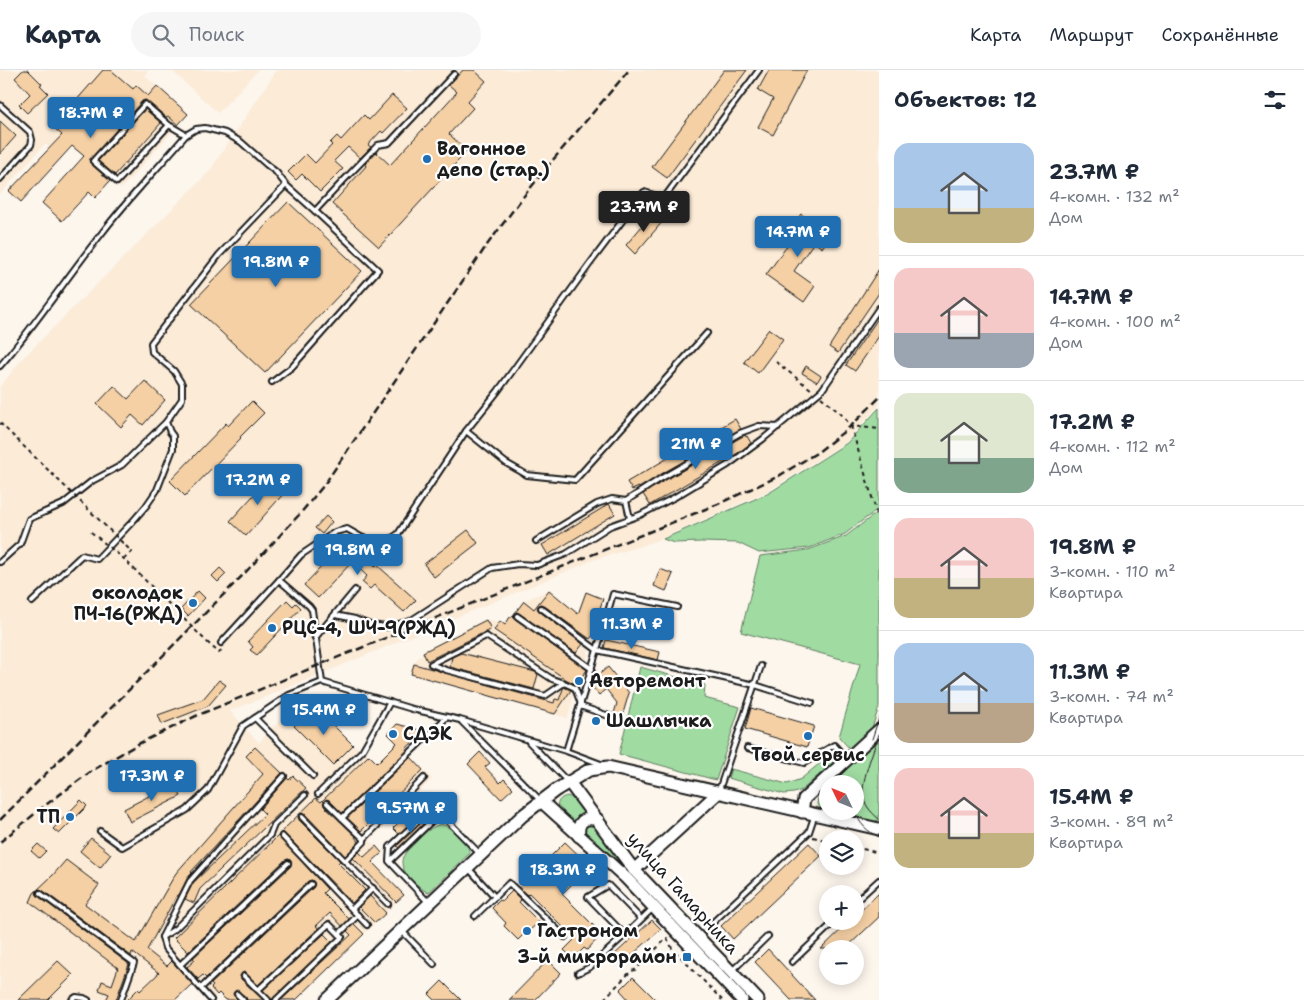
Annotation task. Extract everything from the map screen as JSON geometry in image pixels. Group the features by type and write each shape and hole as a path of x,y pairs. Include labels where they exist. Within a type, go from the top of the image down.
{"main road":[{"path":"802,812 804,799 879,730"},
{"path":"327,1000 522,816 556,790 589,770 608,767 879,829"},
{"name":"улица Гамарника","path":"569,782 634,870 758,1000"},
{"path":"634,870 719,792"},
{"name":"улица Гамарника","path":"541,801 626,878 742,1000"},
{"path":"579,836 578,830 584,820 590,818 598,820"}],"lane":[{"path":"221,643 301,555 335,532 347,529 382,545 398,534 466,431 498,391 644,192 664,198 759,70"},
{"path":"315,211 378,145 389,143 454,74"},
{"path":"169,125 117,182 93,161 145,104 169,125 186,135"},
{"path":"0,105 30,132 32,140 31,145 0,179"},
{"path":"0,366 121,208 186,135 196,129 205,128 225,134 241,142 276,172 286,185 378,270 292,367 272,382"},
{"path":"0,562 20,544 29,519 63,504 92,481 122,465 166,422 182,399 182,384 174,371 152,352 151,343 219,255 286,185"},
{"path":"334,615 355,619 370,625 387,627 410,621 492,568 518,564 537,564 566,554 610,526 675,497 728,465 822,390 879,308"},
{"path":"466,431 506,462 527,475 575,480 707,333"},
{"path":"32,602 82,555 97,559 124,532 158,490 172,448 173,436 166,422"},
{"path":"536,541 597,504 612,499 626,500 740,433 758,426 778,427"},
{"path":"626,500 630,518"},
{"path":"279,580 312,610 322,682"},
{"path":"315,638 355,590"},
{"path":"566,752 613,594 677,607"},
{"path":"541,608 597,650 755,685 812,703"},
{"path":"518,616 592,669"},
{"path":"564,683 546,696 446,670 431,664 486,636 552,679 564,683 575,688 580,705"},
{"path":"719,792 761,666"},
{"path":"100,831 122,847 188,810 208,790 243,726 289,695 322,682 460,720 566,752 608,767"},
{"path":"318,794 362,751 390,702"},
{"path":"580,705 609,716"},
{"path":"342,818 447,717"},
{"path":"255,718 313,776"},
{"path":"460,720 541,801"},
{"path":"528,741 569,782"},
{"path":"748,748 804,763 834,745 847,759"},
{"path":"211,1000 165,948 162,937 190,881 284,776"},
{"path":"345,860 424,778"},
{"path":"162,937 175,929 270,835 274,825 305,795"},
{"path":"327,803 364,839"},
{"path":"440,812 481,855"},
{"path":"389,861 440,812"},
{"path":"429,903 389,861 390,847 425,814 440,812"},
{"path":"709,926 810,832 815,815"},
{"path":"302,817 388,904"},
{"path":"282,836 367,925"},
{"path":"180,966 288,862"},
{"path":"468,867 495,896"},
{"path":"864,894 879,880"},
{"path":"475,916 509,882 566,938"},
{"path":"201,988 310,884"},
{"path":"624,935 588,898 608,885 642,919"},
{"path":"352,909 373,888"},
{"path":"40,893 134,963 121,1000"},
{"path":"578,973 590,967 653,907"},
{"path":"339,934 358,915"},
{"path":"258,990 329,924 342,937 276,1000"},
{"path":"401,930 434,964"},
{"path":"792,962 826,930"},
{"path":"731,972 768,936"},
{"path":"244,976 268,1000"},
{"path":"237,994 243,1000"},
{"path":"72,1000 76,997 88,1000"}],"path":[{"path":"776,362 841,414 851,426 879,521"},
{"path":"0,423 132,552 124,559"},
{"path":"851,426 879,429"},
{"path":"91,532 124,559 218,653"},
{"path":"806,836 819,839"},
{"path":"864,849 879,853"},
{"path":"604,999 667,938 672,948 722,1000"}],"shaded area":[{"path":"0,70 148,70 145,76 188,114 121,189 78,150 134,86 65,138 57,139 50,148 45,144 0,194"},
{"path":"171,70 258,70 218,113"},
{"path":"277,70 879,70 879,405 846,442 768,491 660,539 596,559 230,711 259,743 303,698 314,706 353,745 369,754 376,762 397,743 432,779 370,840 382,853 372,863 404,895 296,1000 226,1000 219,993 212,1000 208,1000 172,961 148,983 159,995 153,1000 0,1000 0,387 22,359 209,172"},
{"path":"549,590 598,629 590,639 587,669 575,686 568,718 411,674 413,664 423,652 486,620 500,621 505,624 524,601"}],"green space":[{"path":"879,408 879,508 845,534 809,548 759,553 738,543 674,543 663,539 769,493 847,443"},
{"path":"879,511 879,707 871,731 850,749 839,737 860,664 741,632 760,556 808,550 846,536"},
{"path":"640,667 705,685 704,698 740,707 716,780 619,754"},
{"path":"879,741 879,820 872,822 863,820 864,775 841,775 865,750"},
{"path":"832,753 837,759 802,790 794,793 784,794 728,778 731,769 787,784 801,779"},
{"path":"568,796 574,799 632,872 753,1000 746,1000 558,810 559,800"},
{"path":"441,824 459,835 470,853 428,893 410,878 403,868 402,862 406,853 421,837 430,829"}],"building":[{"path":"23,70 28,70 48,93 27,113 19,105 30,94 15,78"},
{"path":"103,70 111,70 133,89 136,85 148,96 157,86 188,114 178,125 147,101 142,101 90,160 90,163 110,181 95,198 89,192 62,221 42,203 84,156 72,146 21,202 9,191 62,135 53,127"},
{"name":"Вагонное депо (стар.)","path":"463,70 474,70 486,81 467,102 473,108 449,134 467,151 379,247 332,204 367,165 365,164 376,152 390,165 457,92 449,85"},
{"path":"724,70 747,70 667,178 652,167"},
{"path":"769,70 807,70 773,135 758,127 773,99 758,90"},
{"path":"392,95 407,108 383,133 381,131 368,145 371,147 360,158 348,147 334,161 343,169 320,192 302,174 296,180 288,172 306,154 315,163 332,145 330,143 337,136 341,140 364,115 369,120"},
{"path":"145,109 161,123 115,175 98,161"},
{"path":"0,121 16,136 0,154"},
{"path":"288,202 362,271 265,373 191,304"},
{"path":"653,213 663,221 635,254 626,245"},
{"path":"801,214 831,235 822,248 814,242 794,271 815,286 804,302 766,275 798,231 792,227"},
{"path":"879,269 879,293 838,353 829,347"},
{"path":"879,317 879,336 855,371 846,365"},
{"path":"769,329 783,339 758,373 744,362"},
{"path":"806,366 821,376 817,382 802,373"},
{"path":"145,381 165,400 143,425 132,415 121,427 97,404 114,386 128,399"},
{"path":"252,401 264,413 185,496 170,481 226,423 228,426"},
{"path":"735,419 741,429 639,488 632,490 627,482"},
{"path":"745,435 751,443 738,453 650,505 643,494"},
{"path":"266,474 285,492 246,536 230,521 262,486 258,483"},
{"path":"609,504 615,514 548,555 542,545"},
{"path":"326,516 332,522 322,534 315,528"},
{"path":"468,530 478,543 434,577 424,564"},
{"path":"347,540 375,567 377,565 416,600 404,612 374,585 370,589 362,582 367,576 352,562 318,598 304,585"},
{"path":"220,568 226,574 218,582 212,576"},
{"path":"660,569 673,574 666,591 654,586"},
{"path":"549,590 578,614 586,592 603,599 594,626 598,629 590,639 543,605 540,604 538,606 539,611 583,644 576,653 519,613 515,613 524,601 534,609"},
{"name":"околодок ПЧ-16(РЖД)","path":"198,591 205,598 188,616 181,609"},
{"name":"РЦС-4, ШЧ-9(РЖД)","path":"287,600 293,606 296,603 301,608 257,655 250,650 253,647 248,641"},
{"path":"513,615 515,619 587,670 576,684 567,680 494,630 500,621 505,625"},
{"path":"486,620 491,629 427,661 423,652"},
{"path":"606,640 660,652 658,660 604,648"},
{"path":"461,653 535,672 538,674 534,689 450,667 452,657"},
{"path":"414,664 554,703 555,699 559,700 564,687 571,690 555,714 411,674"},
{"path":"608,667 629,693 619,727 611,724 617,703 606,689 599,695 592,687 599,681 596,677"},
{"path":"219,680 226,685 208,706 162,724 158,715 203,699"},
{"path":"314,706 353,745 333,765 294,726"},
{"path":"751,708 814,726 807,747 745,729"},
{"path":"397,724 423,731 406,749 407,751 342,813 329,800 324,802 324,806 356,836 359,842 345,856 305,814 298,816 299,820 340,861 338,863 365,890 352,903 282,831 316,798 321,802 369,755 377,763 397,743 388,734"},
{"path":"255,747 282,773 191,872 147,950 167,966 172,961 192,984 175,1000 127,1000 138,989 140,991 159,973 132,952 131,956 42,890 39,889 37,891 38,896 129,964 116,1000 106,1000 109,994 99,990 102,981 112,985 118,968 30,902 34,893 66,860 99,885 85,904 136,942 176,873 263,774 246,756"},
{"path":"480,752 490,763 485,767 500,783 504,779 513,788 501,799 468,764"},
{"path":"411,757 423,770 361,831 347,818"},
{"path":"293,776 306,788 200,889 194,903 185,899 193,883 265,814 260,809 287,778 289,780"},
{"path":"174,783 181,796 130,822 124,809"},
{"name":"ТП","path":"81,800 87,806 59,834 53,829"},
{"path":"406,815 412,821 399,834 393,828"},
{"path":"425,819 427,820 399,848 397,846"},
{"path":"278,836 327,889 323,893 349,919 342,926 330,913 316,926 319,928 258,985 246,973 242,973 241,979 263,1000 247,1000 237,990 233,994 238,1000 226,1000 219,993 217,995 211,988 213,986 211,984 314,887 314,882 312,880 308,881 206,978 203,975 198,979 187,967 195,960 193,958 291,866 291,861 289,859 285,860 188,952 174,938"},
{"path":"91,838 111,854 100,868 80,851"},
{"path":"565,842 590,866 562,894 602,934 587,950 584,948 573,959 564,950 575,939 529,893 527,895 519,888"},
{"path":"809,843 819,854 819,858 733,939 721,926"},
{"path":"38,844 46,851 39,858 31,851"},
{"path":"376,846 382,853 372,862 404,895 396,902 353,858 359,852 364,857"},
{"path":"512,891 521,900 519,902 539,922 518,940 504,926 506,923 492,908"},
{"path":"879,893 879,917 855,940 830,940 841,930 864,930 864,907"},
{"path":"370,896 386,913 375,923 359,907"},
{"path":"652,920 661,929 621,965 613,956"},
{"path":"354,924 364,934 296,1000 281,1000 351,935 347,931"},
{"path":"324,934 332,942 272,1000 263,990"},
{"path":"768,949 815,1000 791,1000 755,962"},
{"path":"548,960 561,973 535,1000 509,1000"},
{"path":"58,961 73,975 48,1000 18,1000"},
{"path":"633,977 656,1000 629,1000 620,990"},
{"path":"442,981 461,1000 435,1000 429,994"}],"tram line":[{"path":"872,739 879,718"},
{"path":"879,734 865,776 863,793 867,806 879,819"},
{"path":"859,820 871,833 879,837"}],"railway":[{"path":"0,820 242,576 299,515 324,485 487,245 552,161 629,70"},
{"path":"0,842 93,770 140,743 196,716 718,504 777,477 818,452 851,426 879,398"}],"place":[{"name":"Вагонное депо (стар.)","path":"427,159"},
{"name":"околодок ПЧ-16(РЖД)","path":"193,603"},
{"name":"РЦС-4, ШЧ-9(РЖД)","path":"272,628"},
{"name":"Авторемонт","path":"579,681"},
{"name":"Шашлычка","path":"596,721"},
{"name":"СДЭК","path":"393,734"},
{"name":"Твой сервис","path":"808,736"},
{"name":"ТП","path":"70,817"},
{"name":"Гастроном","path":"527,931"},
{"name":"3-й микрорайон","path":"687,957"}]}
